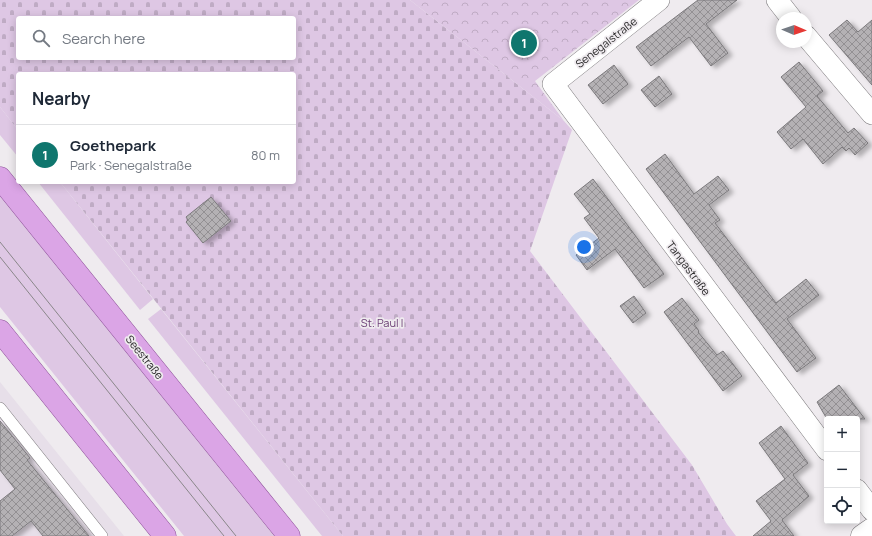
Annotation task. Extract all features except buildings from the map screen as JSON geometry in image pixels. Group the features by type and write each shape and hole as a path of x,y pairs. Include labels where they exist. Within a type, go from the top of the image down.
{"main road":[{"name":"Seestraße","path":"0,178 289,536"},
{"path":"3,342 165,536"}],"street":[{"name":"Senegalstraße","path":"553,84 659,0"},
{"path":"777,0 787,12"},
{"path":"812,43 872,114"},
{"name":"Tangastraße","path":"553,84 824,446"},
{"path":"860,494 872,510"},
{"path":"862,536 872,529"}],"lane":[{"path":"0,408 102,536"}],"shaded area":[{"path":"0,382 124,536 0,536"}],"green space":[{"name":"St. Paul I","path":"0,0 410,0 564,121 572,130 530,251 692,465 727,524 736,536 343,536 62,184 296,184 296,72 16,72 16,127 0,107"},
{"path":"410,0 639,0 535,81 564,121"},
{"path":"0,107 16,127 16,155 0,135"},
{"path":"40,184 62,184 153,299 140,310"},
{"path":"0,195 274,536 184,536 0,307"},
{"path":"161,309 343,536 322,536 148,319"}],"tram line":[{"path":"0,242 236,536"},
{"path":"0,257 224,536"}],"place":[{"name":"Goethepark","path":"524,43"}]}
